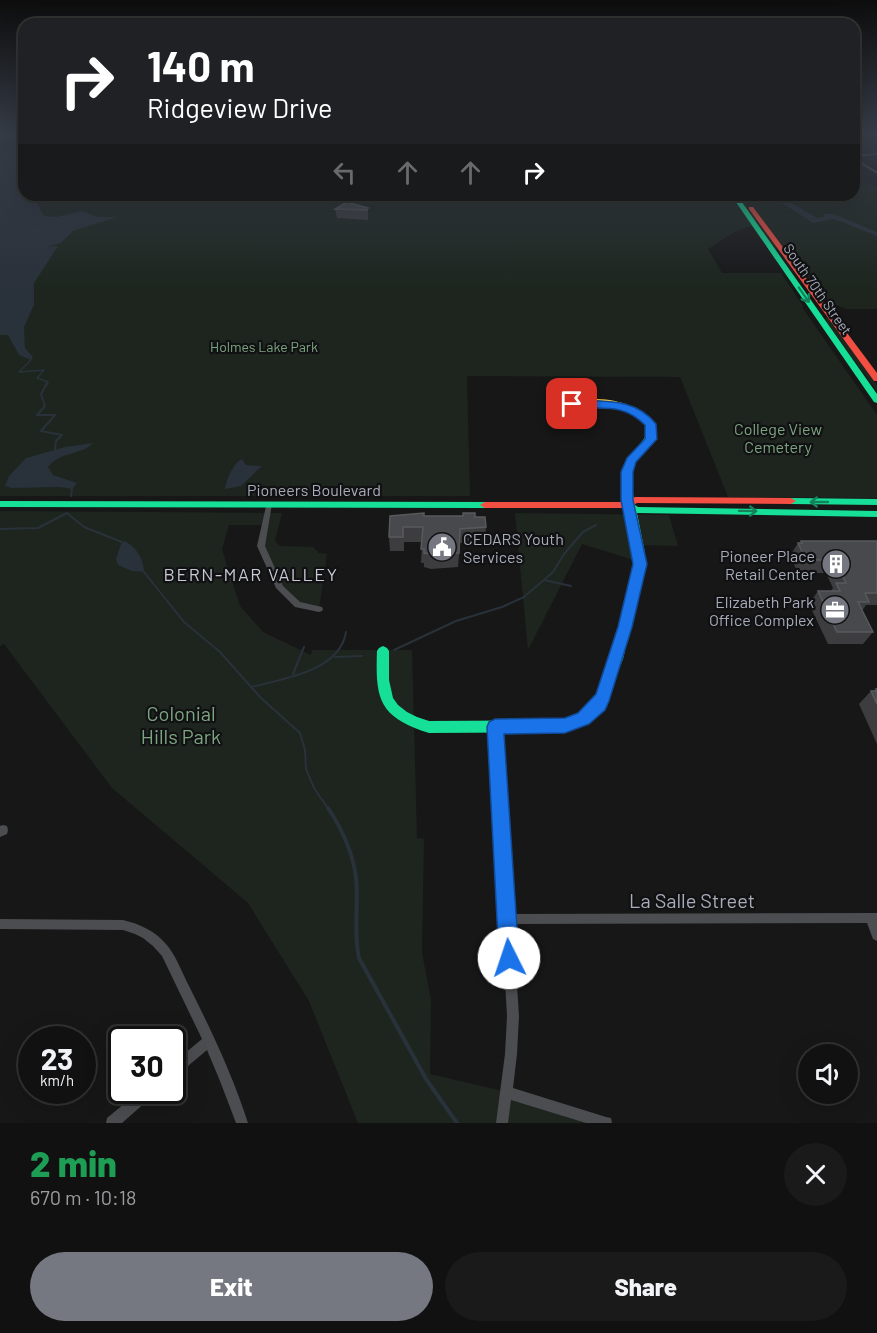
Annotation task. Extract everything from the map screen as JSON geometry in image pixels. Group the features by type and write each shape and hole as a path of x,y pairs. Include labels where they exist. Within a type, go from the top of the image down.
{"main road":[{"name":"South 70th Street","path":"738,201 877,400"},
{"name":"South 70th Street","path":"746,201 877,379"},
{"path":"383,651 382,694 397,716 414,724 429,727 565,726 584,719 599,705 610,678 639,574 640,555 628,505 628,467 651,439 652,429 648,420 631,408 616,404 553,404"},
{"name":"Pioneers Boulevard","path":"628,505 635,500 877,502"},
{"name":"Pioneers Boulevard","path":"0,504 628,505 636,510 877,514"}],"street":[{"path":"269,504 261,546 280,588 298,605 319,609"},
{"path":"495,727 513,1016 507,1092 502,1123"},
{"path":"874,918 877,935"},
{"name":"La Salle Street","path":"507,919 874,918"},
{"path":"0,924 123,925 148,933 166,952 237,1105 242,1123"},
{"path":"186,1060 208,1042"},
{"path":"507,1092 606,1123"},
{"path":"112,1123 134,1104"}],"green space":[{"name":"Holmes Lake Park","path":"0,186 18,186 18,201 860,201 860,186 877,187 877,309 847,309 828,302 792,254 786,254 776,246 777,252 758,226 743,228 708,249 722,273 781,273 877,415 877,498 728,497 680,377 471,376 467,376 470,496 0,496"},
{"path":"828,317 877,385 877,391 826,323"},
{"name":"Colonial Hills Park","path":"0,511 282,513 275,541 280,546 313,547 319,553 327,554 319,609 310,608 285,594 263,550 264,525 229,525 222,549 240,606 263,632 311,655 312,650 412,650 417,838 424,839 422,953 431,1000 430,1074 507,1092 606,1123 358,1123 309,1001 248,903 112,788 4,644 0,646"},
{"path":"515,513 669,515 678,546 638,545 640,562 582,544 528,650"}],"shaded area":[{"path":"0,186 18,186 18,201 36,201 44,216 56,217 83,211 97,217 117,217 73,231 61,243 46,247 58,246 34,283 34,305 24,327 25,348 33,357 31,360 19,355 8,335 0,335"},
{"path":"93,443 83,450 58,458 48,467 53,475 77,483 72,489 5,486 9,476 26,458 65,447"},
{"path":"242,459 246,465 262,466 241,486 225,489 231,472"},
{"path":"125,541 139,554 144,572 132,571 118,565 116,559 121,544"}],"building":[{"path":"347,202 368,208 367,210 335,209"},
{"path":"424,513 424,516 463,516 463,513 475,513 475,517 485,517 486,527 460,529 459,553 424,553 424,549 421,549 423,527 403,527 403,537 389,537 390,516"},
{"path":"801,541 877,541 877,593 865,593 869,602 858,602 873,632 837,632 818,591 840,591 836,583 846,583 834,560 806,560 798,543 802,543"},
{"path":"871,691 877,691 877,704"}],"waterway":[{"path":"783,201 816,221 826,219 827,216 834,216 877,234"},
{"path":"31,360 19,372 44,370 37,378 48,382 47,385"},
{"path":"47,383 41,394 45,406 37,415 55,415 41,431 62,435 56,441 55,451"},
{"path":"71,496 72,489"},
{"path":"0,529 38,528 67,513 84,527 122,542"},
{"path":"394,650 456,621 502,607 524,597 553,572 564,554 583,532 596,525"},
{"path":"144,572 184,622 220,652 251,687"},
{"path":"544,580 571,586"},
{"path":"251,687 294,676 322,664 342,645 346,632"},
{"path":"293,674 304,647"},
{"path":"335,657 362,656"},
{"path":"251,687 300,733 305,750 306,769 314,788 329,810"},
{"path":"328,808 346,842 355,869 356,938 359,958 426,1079 457,1123"}],"traffic: fast":[{"path":"738,201 877,400"},
{"path":"383,651 383,680 388,701 402,716 414,722 429,727 565,726 584,718 599,704 617,659 638,576 640,553 626,482 629,464 651,436 652,429 646,420"},
{"path":"791,501 877,502"},
{"path":"0,504 485,505"},
{"path":"628,505 636,510 877,514"}],"traffic: slow":[{"path":"553,403 590,401 615,403 637,412 646,420"}],"traffic: jam":[{"path":"751,208 877,379"},
{"path":"485,505 628,505 635,500 791,501"}],"place":[{"name":"CEDARS Youth Services","path":"442,547"},
{"name":"Pioneer Place Retail Center","path":"836,564"},
{"name":"Elizabeth Park Office Complex","path":"835,610"}],"district":[{"name":"BERN-MAR VALLEY","path":"251,574"}],"route":[{"path":"509,958 495,727 565,726 584,719 599,705 610,678 639,574 640,555 627,500 627,472 631,461 651,439 653,434 651,424 644,416 624,406 609,403 572,404"}],"park label":[{"name":"College View Cemetery","path":"778,437"}]}
